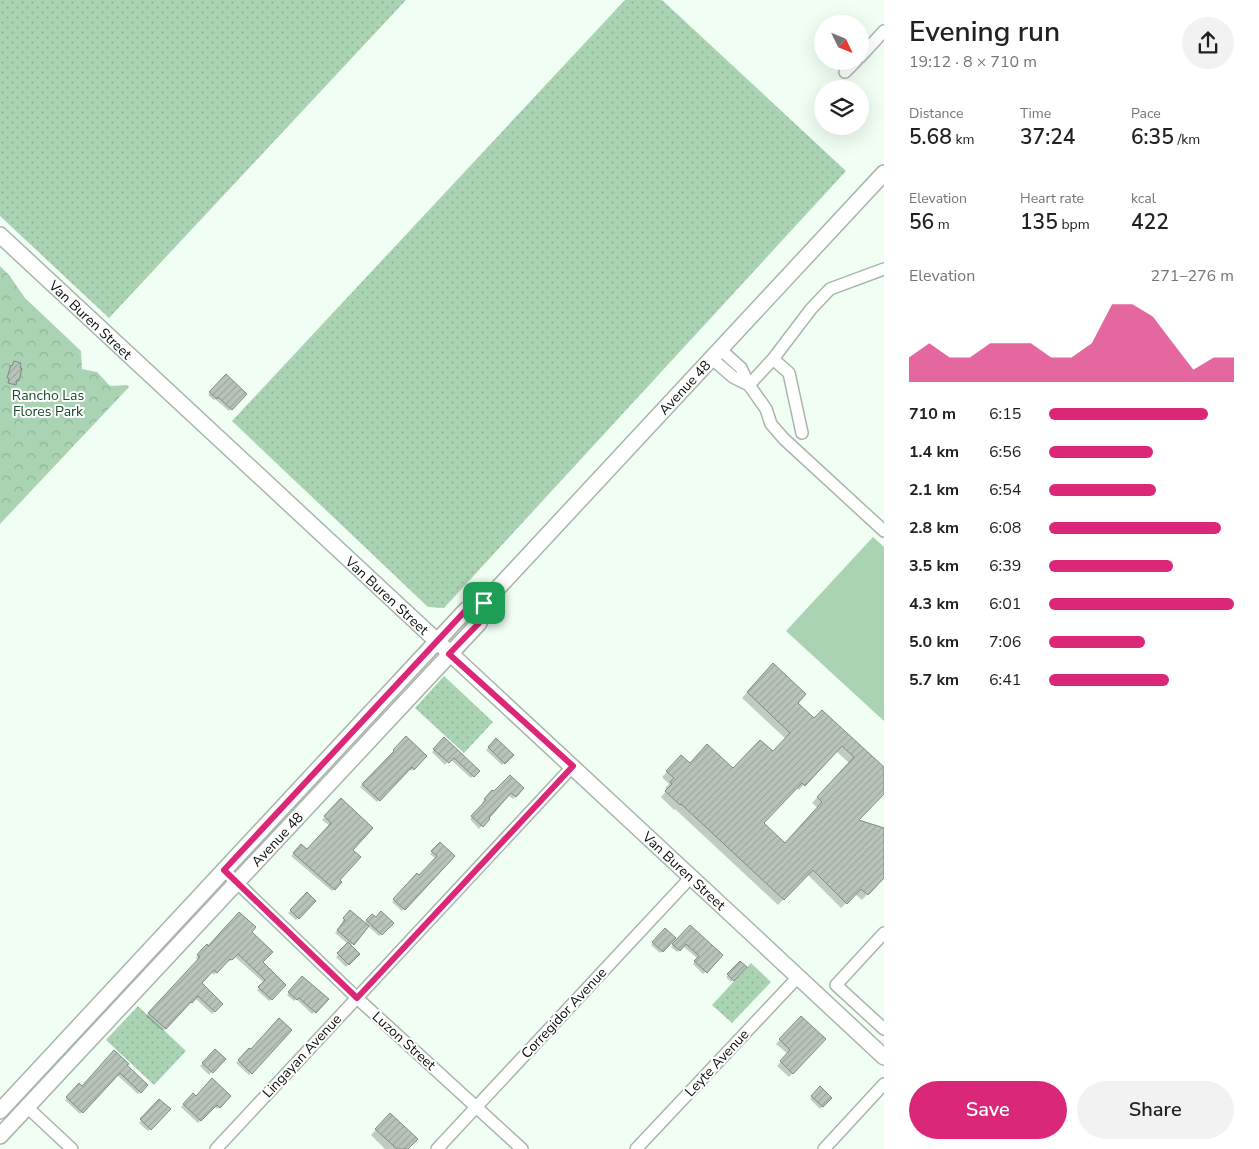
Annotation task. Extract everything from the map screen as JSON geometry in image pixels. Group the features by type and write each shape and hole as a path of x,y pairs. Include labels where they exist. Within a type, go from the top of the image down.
{"main road":[{"name":"Avenue 48","path":"0,1111 466,610 484,603 884,174"},
{"name":"Van Buren Street","path":"0,235 884,1057"},
{"name":"Avenue 48","path":"0,1136 479,623 484,603"},
{"path":"27,1107 24,1104 24,1098 27,1093 99,1015 110,992"}],"street":[{"path":"869,47 884,31"},
{"path":"750,385 774,359 811,310 830,290 884,269"},
{"path":"716,353 741,368 766,409 771,424 784,439 884,531"},
{"path":"774,359 789,373 802,433"},
{"name":"Lingayan Avenue","path":"216,1149 573,766"},
{"name":"Luzon Street","path":"224,870 357,998 522,1149"},
{"name":"Corregidor Avenue","path":"437,1149 691,877"},
{"path":"884,933 836,985 884,1029"},
{"name":"Leyte Avenue","path":"636,1149 798,976"},
{"path":"824,1149 884,1084"},
{"path":"27,1107 72,1149"}],"green space":[{"path":"0,0 406,0 109,318 0,216"},
{"path":"625,0 662,0 846,171 444,608 428,607 232,421"},
{"name":"Rancho Las Flores Park","path":"0,266 9,275 25,298 81,351 82,369 97,372 110,386 127,385 129,387 0,524"},
{"path":"873,537 884,547 884,721 786,631"},
{"path":"444,676 493,722 464,753 415,708"},
{"path":"751,963 771,982 732,1023 712,1005"},
{"path":"138,1006 186,1051 154,1085 106,1040"}],"building":[{"path":"14,361 21,363 20,368 22,368 16,385 8,383 9,378 7,378"},
{"path":"226,374 247,394 232,410 218,397 217,399 209,392"},
{"path":"773,663 806,694 798,703 814,718 822,710 884,767 884,794 859,820 884,828 884,878 868,895 861,889 847,904 813,870 784,900 665,791 672,784 670,782 674,778 666,771 681,755 690,763 707,744 733,768 760,740 773,751 790,733 747,692","holes":["842,746 854,757 817,797 822,802 785,843 764,823 802,783 805,786"]},
{"path":"406,736 427,756 414,770 412,767 380,801 362,784"},
{"path":"444,737 480,771 474,777 454,758 449,763 433,749"},
{"path":"496,738 514,755 505,764 488,747"},
{"path":"510,775 524,788 516,797 511,793 483,827 471,816 486,800 484,799 492,790 494,791"},
{"path":"341,798 373,828 353,850 361,857 340,880 342,882 335,890 293,853 301,844 307,849 331,823 324,816"},
{"path":"440,842 455,856 405,910 393,899 417,873 419,875 437,856 431,851"},
{"path":"307,892 316,901 299,919 290,910"},
{"path":"350,910 369,926 354,945 337,930 345,920 343,918"},
{"path":"381,911 394,923 382,935 366,920 372,914 376,917"},
{"path":"239,912 256,927 252,932 273,952 263,962 286,985 272,1000 258,987 265,980 238,954 232,960 230,959 217,973 214,970 202,983 223,1004 215,1012 198,996 166,1029 148,1013 200,957 197,955 201,950 207,944 208,946"},
{"path":"690,925 723,955 707,973 694,961 699,956 686,944 680,951 672,944"},
{"path":"665,928 676,938 663,952 652,942"},
{"path":"348,942 360,954 349,965 337,953"},
{"path":"740,961 747,967 734,981 727,974"},
{"path":"302,976 329,999 316,1013 299,998 297,1000 288,992"},
{"path":"801,1016 826,1039 793,1074 780,1061 790,1050 779,1039"},
{"path":"279,1018 292,1030 252,1074 238,1060 249,1048 251,1049"},
{"path":"215,1049 226,1059 213,1073 202,1063"},
{"path":"114,1050 148,1085 141,1093 120,1073 83,1113 66,1097 79,1083 82,1086"},
{"path":"212,1078 231,1096 220,1108 217,1105 201,1121 183,1104 193,1093 196,1096"},
{"path":"820,1086 832,1098 823,1107 811,1096"},
{"path":"159,1099 171,1109 151,1130 140,1119"},
{"path":"390,1113 418,1139 408,1149 397,1149 375,1129"}],"route":[{"path":"484,603 479,623 449,654 573,766 357,998 224,870 466,610 484,603"}]}
